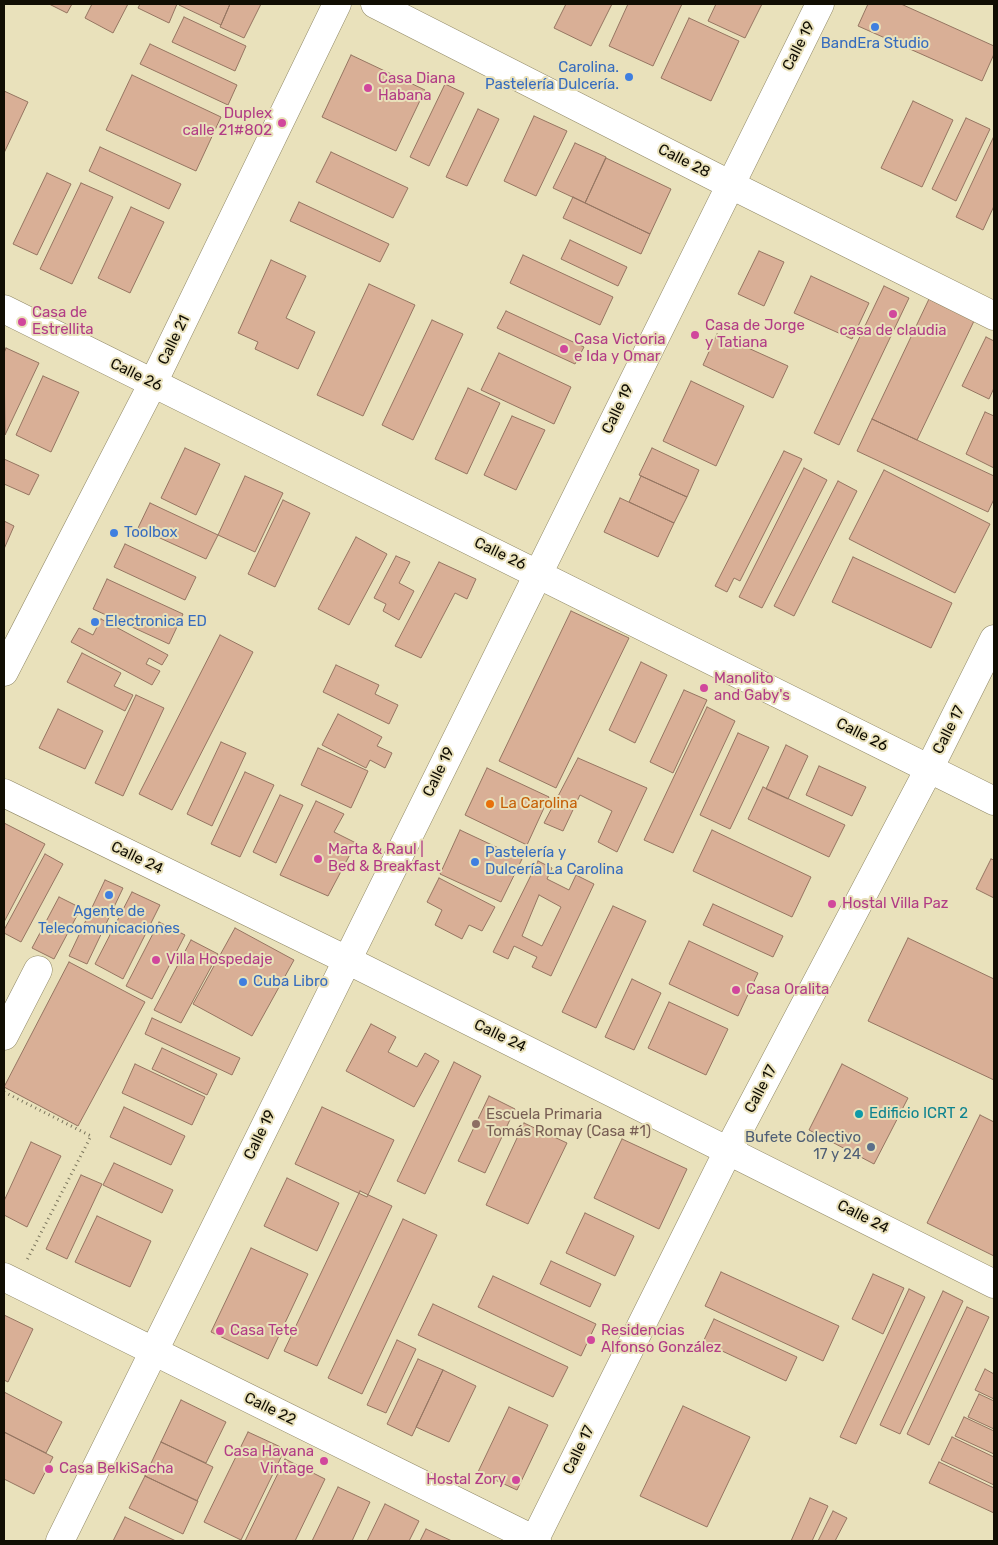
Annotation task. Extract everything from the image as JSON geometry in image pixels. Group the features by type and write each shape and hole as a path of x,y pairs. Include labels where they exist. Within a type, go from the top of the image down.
{"street":[{"name":"Calle 21","path":"4,672 153,383 337,4"},
{"name":"Calle 28","path":"375,4 994,316"},
{"name":"Calle 19","path":"60,1541 729,184 820,4"},
{"name":"Calle 26","path":"4,309 994,801"},
{"name":"Calle 17","path":"535,1541 729,1149 929,769 994,639"},
{"name":"Calle 24","path":"4,794 347,960 729,1149 994,1284"},
{"path":"7,1024 38,970"},
{"name":"Calle 22","path":"10,1280 535,1541"}],"path":[{"path":"4,1092 91,1136 10,1280"}],"building":[{"path":"49,4 72,4 67,13"},
{"path":"92,4 128,4 113,33 85,18"},
{"path":"140,4 177,4 169,23 138,8"},
{"path":"179,4 230,4 221,25"},
{"path":"230,4 261,4 244,38 220,27"},
{"path":"566,4 612,4 591,46 554,28"},
{"path":"628,4 682,4 653,66 609,46"},
{"path":"716,4 762,4 745,38 708,21"},
{"path":"868,4 901,4 994,46 994,54 982,81 858,26"},
{"path":"184,17 246,46 235,71 172,42"},
{"path":"689,18 739,41 711,101 661,78"},
{"path":"150,44 237,85 228,105 140,64"},
{"path":"351,55 425,90 396,151 322,117"},
{"path":"132,75 221,117 196,171 106,130"},
{"path":"445,84 464,93 429,166 410,157"},
{"path":"4,91 28,102 4,153"},
{"path":"913,101 953,120 922,187 881,168"},
{"path":"478,109 499,119 467,186 446,177"},
{"path":"534,116 567,131 536,196 504,181"},
{"path":"966,118 990,129 956,201 932,189"},
{"path":"994,136 994,206 983,230 956,217"},
{"path":"575,143 606,157 585,203 553,188"},
{"path":"100,147 181,184 169,209 89,171"},
{"path":"331,152 408,188 393,218 316,182"},
{"path":"606,158 671,189 650,234 585,203"},
{"path":"47,173 71,184 37,255 13,244"},
{"path":"81,183 113,197 72,284 40,269"},
{"path":"573,197 650,234 641,254 563,218"},
{"path":"299,202 389,244 380,262 290,221"},
{"path":"131,207 164,222 130,293 98,278"},
{"path":"570,240 627,267 618,286 561,259"},
{"path":"759,251 784,262 764,306 738,294"},
{"path":"523,255 613,297 600,325 510,283"},
{"path":"271,260 306,276 286,318 315,332 298,369 255,349 258,342 238,333"},
{"path":"811,276 869,303 852,339 794,313"},
{"path":"369,284 415,305 363,416 317,395"},
{"path":"884,286 909,298 839,445 814,433"},
{"path":"929,299 974,321 917,440 872,419"},
{"path":"506,311 584,347 575,364 497,328"},
{"path":"432,320 463,334 413,440 382,425"},
{"path":"717,334 788,366 773,398 703,365"},
{"path":"986,337 994,341 994,388 989,399 962,386"},
{"path":"6,348 39,363 5,435 4,353"},
{"path":"499,353 571,387 554,424 481,390"},
{"path":"43,376 79,392 51,452 16,435"},
{"path":"691,381 744,406 716,466 663,441"},
{"path":"468,388 500,403 467,474 435,459"},
{"path":"985,412 994,416 994,468 966,454"},
{"path":"512,416 545,430 516,490 484,475"},
{"path":"872,419 994,476 994,499 988,512 857,451"},
{"path":"185,448 220,464 196,515 161,498"},
{"path":"652,448 699,470 687,497 639,475"},
{"path":"784,451 802,459 740,581 734,578 727,592 715,586"},
{"path":"4,459 39,475 29,495 4,484"},
{"path":"804,468 827,480 762,608 739,597"},
{"path":"884,470 990,524 955,593 849,539"},
{"path":"245,476 283,493 255,552 218,535"},
{"path":"641,476 687,497 674,523 629,502"},
{"path":"838,481 857,491 794,616 774,606"},
{"path":"620,498 674,523 658,557 604,532"},
{"path":"283,500 310,513 275,587 248,574"},
{"path":"150,503 218,535 206,559 138,528"},
{"path":"4,521 14,526 4,549"},
{"path":"356,537 387,554 349,625 318,609"},
{"path":"125,544 196,577 185,600 114,567"},
{"path":"396,556 410,562 399,583 414,591 399,620 383,611 386,604 374,598"},
{"path":"853,557 952,603 931,648 832,602"},
{"path":"439,562 476,579 467,599 455,593 421,658 395,646"},
{"path":"107,579 183,614 169,644 93,609"},
{"path":"571,611 629,638 556,788 499,761"},
{"path":"101,619 168,655 162,665 149,658 146,664 160,671 152,685 71,642 79,628 93,635"},
{"path":"220,635 253,652 172,810 139,794"},
{"path":"82,653 121,673 114,686 133,695 125,711 67,682"},
{"path":"641,662 667,675 635,743 609,730"},
{"path":"336,665 379,685 375,694 398,705 389,724 323,692"},
{"path":"684,690 707,700 673,773 650,762"},
{"path":"136,695 164,708 123,796 95,783"},
{"path":"707,707 735,721 673,853 644,840"},
{"path":"58,709 103,731 85,769 39,748"},
{"path":"338,714 382,737 377,746 392,753 385,768 370,760 366,768 322,745"},
{"path":"738,733 769,747 730,829 700,815"},
{"path":"221,742 246,753 212,826 187,814"},
{"path":"786,745 808,756 788,799 766,789"},
{"path":"318,748 368,771 351,808 301,785"},
{"path":"578,758 647,788 617,852 598,842 612,811 580,795 563,831 544,823"},
{"path":"819,766 866,787 852,816 806,795"},
{"path":"487,768 549,797 527,845 465,815"},
{"path":"245,772 274,785 240,857 211,844"},
{"path":"763,787 845,825 829,857 748,819"},
{"path":"280,795 303,805 276,863 253,852"},
{"name":"Marta & Raul | Bed & Breakfast","path":"316,801 344,814 334,832 356,843 328,896 280,875"},
{"path":"4,823 45,844 4,922"},
{"path":"460,830 522,859 501,902 440,874"},
{"path":"712,830 811,877 792,917 693,871"},
{"path":"45,854 63,864 21,942 4,933 4,930"},
{"path":"991,859 994,860 994,898 976,889"},
{"path":"538,861 552,868 547,879 569,890 576,875 594,884 551,976 532,967 537,957 514,946 508,959 493,952","holes":["539,895 561,907 542,946 522,936"]},
{"path":"439,878 495,907 482,931 469,925 462,939 435,925 442,910 427,902"},
{"path":"105,880 123,888 87,964 69,956"},
{"path":"132,892 160,905 123,979 95,964"},
{"path":"59,897 81,908 54,959 32,948"},
{"path":"713,904 783,936 773,957 703,925"},
{"path":"613,906 646,921 596,1028 562,1012"},
{"name":"Villa Hospedaje","path":"159,922 185,935 152,999 126,986"},
{"name":"Cuba Libro","path":"235,928 294,960 252,1036 193,1004"},
{"path":"908,938 994,979 994,1080 868,1021"},
{"path":"191,940 218,954 181,1023 154,1010"},
{"path":"689,941 758,973 738,1016 669,984"},
{"path":"69,962 145,1002 78,1126 4,1087"},
{"path":"632,979 661,993 634,1050 605,1037"},
{"path":"669,1002 728,1029 706,1075 648,1048"},
{"path":"152,1018 240,1058 232,1075 145,1034"},
{"path":"371,1024 396,1037 388,1052 417,1067 425,1053 439,1061 414,1107 346,1071"},
{"path":"162,1048 217,1074 207,1095 152,1069"},
{"path":"454,1062 481,1076 425,1194 397,1181"},
{"path":"135,1064 205,1097 192,1125 122,1093"},
{"name":"Edificio ICRT 2","path":"842,1064 908,1098 874,1164 809,1130"},
{"path":"489,1096 515,1109 485,1173 458,1161"},
{"path":"124,1107 185,1136 171,1165 110,1137"},
{"path":"322,1107 394,1140 367,1197 295,1164"},
{"path":"980,1115 994,1122 994,1256 927,1223"},
{"path":"524,1123 567,1143 528,1224 486,1205"},
{"path":"622,1139 687,1169 659,1229 594,1198"},
{"path":"31,1142 61,1156 27,1227 4,1215 4,1201"},
{"path":"114,1163 173,1190 162,1213 103,1185"},
{"path":"81,1175 102,1184 67,1259 46,1249"},
{"path":"287,1178 339,1203 317,1251 264,1226"},
{"path":"360,1191 392,1206 317,1366 284,1351"},
{"path":"585,1213 634,1236 615,1276 566,1253"},
{"path":"97,1216 151,1241 130,1287 75,1262"},
{"path":"403,1219 437,1235 362,1394 328,1378"},
{"path":"251,1248 308,1274 268,1359 211,1332"},
{"path":"551,1261 601,1284 590,1307 540,1284"},
{"path":"721,1272 839,1326 823,1361 705,1306"},
{"path":"873,1274 904,1288 883,1334 852,1319"},
{"path":"493,1276 596,1324 581,1356 478,1307"},
{"path":"909,1289 925,1297 856,1444 840,1437"},
{"path":"943,1291 963,1301 900,1434 880,1425"},
{"path":"433,1304 568,1367 553,1397 418,1335"},
{"path":"967,1307 989,1317 929,1445 907,1434"},
{"path":"4,1315 33,1329 8,1382 4,1380"},
{"path":"714,1319 797,1357 786,1381 703,1342"},
{"path":"397,1340 416,1349 386,1413 367,1405"},
{"path":"418,1359 443,1370 412,1436 387,1424"},
{"path":"985,1369 994,1374 994,1399 975,1390"},
{"path":"443,1370 476,1386 449,1442 416,1427"},
{"path":"4,1392 62,1422 46,1453 4,1432"},
{"path":"979,1394 994,1401 994,1429 968,1417"},
{"path":"181,1400 226,1422 206,1463 161,1442"},
{"path":"683,1406 750,1437 707,1527 640,1496"},
{"path":"509,1407 548,1425 517,1490 478,1472"},
{"path":"964,1417 994,1431 994,1454 955,1436"},
{"path":"4,1432 53,1457 34,1494 4,1479"},
{"path":"248,1432 285,1449 241,1540 204,1522"},
{"path":"952,1437 994,1457 994,1485 941,1460"},
{"path":"161,1442 213,1467 197,1501 145,1476"},
{"path":"285,1459 325,1479 295,1541 245,1541"},
{"path":"939,1462 994,1488 994,1513 929,1483"},
{"path":"145,1476 198,1501 183,1534 129,1508"},
{"path":"338,1487 370,1502 352,1541 312,1541"},
{"path":"810,1498 828,1506 812,1541 791,1541"},
{"path":"385,1504 419,1521 409,1541 367,1541"},
{"path":"833,1511 847,1518 835,1541 818,1541"},
{"path":"125,1517 176,1541 113,1541"},
{"path":"426,1529 452,1541 420,1541"}],"place":[{"name":"BandEra Studio","path":"875,27"},
{"name":"Carolina. Pastelería Dulcería.","path":"629,77"},
{"name":"Casa Diana Habana","path":"368,88"},
{"name":"Duplex calle 21#802","path":"282,123"},
{"name":"casa de claudia","path":"893,314"},
{"name":"Casa de Estrellita","path":"22,322"},
{"name":"Casa de Jorge y Tatiana","path":"695,335"},
{"name":"Casa Victoria e Ida y Omar","path":"564,349"},
{"name":"Toolbox","path":"114,533"},
{"name":"Electronica ED","path":"95,622"},
{"name":"Manolito and Gaby's","path":"704,688"},
{"name":"La Carolina","path":"490,804"},
{"name":"Marta & Raul | Bed & Breakfast","path":"318,859"},
{"name":"Pastelería y Dulcería La Carolina","path":"475,862"},
{"name":"Agente de Telecomunicaciones","path":"109,895"},
{"name":"Hostal Villa Paz","path":"832,904"},
{"name":"Villa Hospedaje","path":"156,960"},
{"name":"Cuba Libro","path":"243,982"},
{"name":"Casa Oralita","path":"736,990"},
{"name":"Edificio ICRT 2","path":"859,1114"},
{"name":"Escuela Primaria Tomás Romay (Casa #1)","path":"476,1124"},
{"name":"Bufete Colectivo 17 y 24","path":"871,1147"},
{"name":"Casa Tete","path":"220,1331"},
{"name":"Residencias Alfonso González","path":"591,1340"},
{"name":"Casa Havana Vintage","path":"324,1461"},
{"name":"Casa BelkiSacha","path":"49,1469"},
{"name":"Hostal Zory","path":"516,1480"}]}
